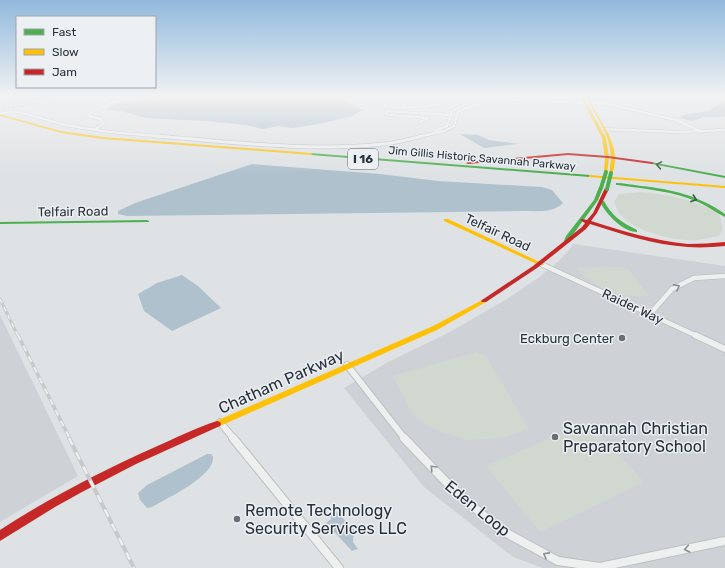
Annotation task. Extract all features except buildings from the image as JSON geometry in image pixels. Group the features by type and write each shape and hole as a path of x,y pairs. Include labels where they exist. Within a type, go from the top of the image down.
{"main road":[{"name":"Jim Gillis Historic Savannah Parkway","path":"15,122 44,133 103,142 725,192"},
{"name":"Jim Gillis Historic Savannah Parkway","path":"22,122 54,130 103,138 725,187"},
{"name":"Chatham Parkway","path":"0,536 30,515 130,462 347,365 435,328 473,309 541,264 567,241 569,236 602,202 604,188 609,173 611,143 598,122"},
{"path":"389,161 473,162 555,154 610,158 725,177"},
{"path":"615,183 680,194 704,203 725,216"},
{"name":"Chatham Parkway","path":"586,220 604,188"},
{"path":"602,202 607,212 614,219 636,231 653,237"},
{"name":"Telfair Road","path":"446,220 541,264"},
{"path":"586,220 676,242 698,244 710,243 725,238"},
{"path":"586,220 673,244 695,247 725,244"},
{"name":"Telfair Road","path":"0,223 146,221"}],"street":[{"path":"50,122 94,130 285,146 371,146 399,142 444,131 454,126 455,122"},
{"path":"94,130 104,123 103,122"},
{"path":"371,146 440,129 447,126 448,122"},
{"path":"679,122 702,132"},
{"path":"602,129 654,132 702,132 725,130"},
{"name":"Raider Way","path":"541,264 725,349"},
{"path":"650,314 672,289 694,278 725,276"},
{"name":"Eden Loop","path":"347,365 404,438 449,485 499,529 558,561 600,566 725,541"},
{"path":"220,422 339,568"}],"shaded area":[{"path":"641,192 672,196 691,201 710,209 719,214 723,229 719,236 697,240 667,237 644,230 625,219 619,213 614,202 619,194"},
{"name":"Savannah Christian Preparatory School","path":"574,244 725,266 725,568 543,568 513,557 424,487 344,388 388,362 448,333 507,299 538,278 559,261"},
{"path":"621,267 628,269 648,295 628,296 609,291 591,281 576,268"},
{"path":"0,315 78,476 0,522"},
{"path":"477,352 486,356 529,429 501,438 468,440 439,431 425,424 412,413 393,376"},
{"path":"588,422 644,482 540,532 486,466"}],"water":[{"path":"211,122 329,122 292,128 278,126 263,129 246,125"},
{"path":"460,134 478,135 489,140 520,144 484,148"},
{"path":"252,164 380,174 438,181 542,187 552,190 563,203 550,210 540,211 127,216 118,214 118,211 135,203"},
{"path":"182,275 198,286 221,308 172,331 144,311 138,294 157,283"},
{"path":"207,454 211,454 213,457 212,464 199,479 189,486 152,507 147,508 140,500 138,493 147,485"},
{"path":"336,511 354,530 353,542 358,549 352,551 326,523 331,519 331,514"}],"railway":[{"path":"0,299 18,336"},
{"path":"18,335 70,439"},
{"path":"69,438 134,568"}],"traffic: fast":[{"path":"311,154 590,176"},
{"path":"652,163 725,177"},
{"path":"601,188 606,172"},
{"path":"607,189 611,173"},
{"path":"618,184 674,192 688,196 701,201 725,216"},
{"path":"567,241 569,236 596,200 601,188"},
{"path":"602,202 608,212 616,220 635,231"},
{"path":"0,223 147,221"}],"traffic: slow":[{"path":"23,122 61,132 103,138 311,154"},
{"path":"595,122 604,138 607,158 606,172"},
{"path":"601,122 613,150 613,165 611,173"},
{"path":"590,176 725,187"},
{"path":"446,220 541,264"},
{"path":"217,424 435,328 484,301"}],"traffic: jam":[{"path":"468,163 568,154 608,157 652,163"},
{"path":"484,301 535,267 584,228 595,213 607,189"},
{"path":"582,220 652,240 706,246 725,244"},
{"path":"0,536 25,519 78,489 217,424"}],"place":[{"name":"Eckburg Center","path":"622,338"},
{"name":"Savannah Christian Preparatory School","path":"555,437"},
{"name":"Remote Technology Security Services LLC","path":"237,519"}]}
